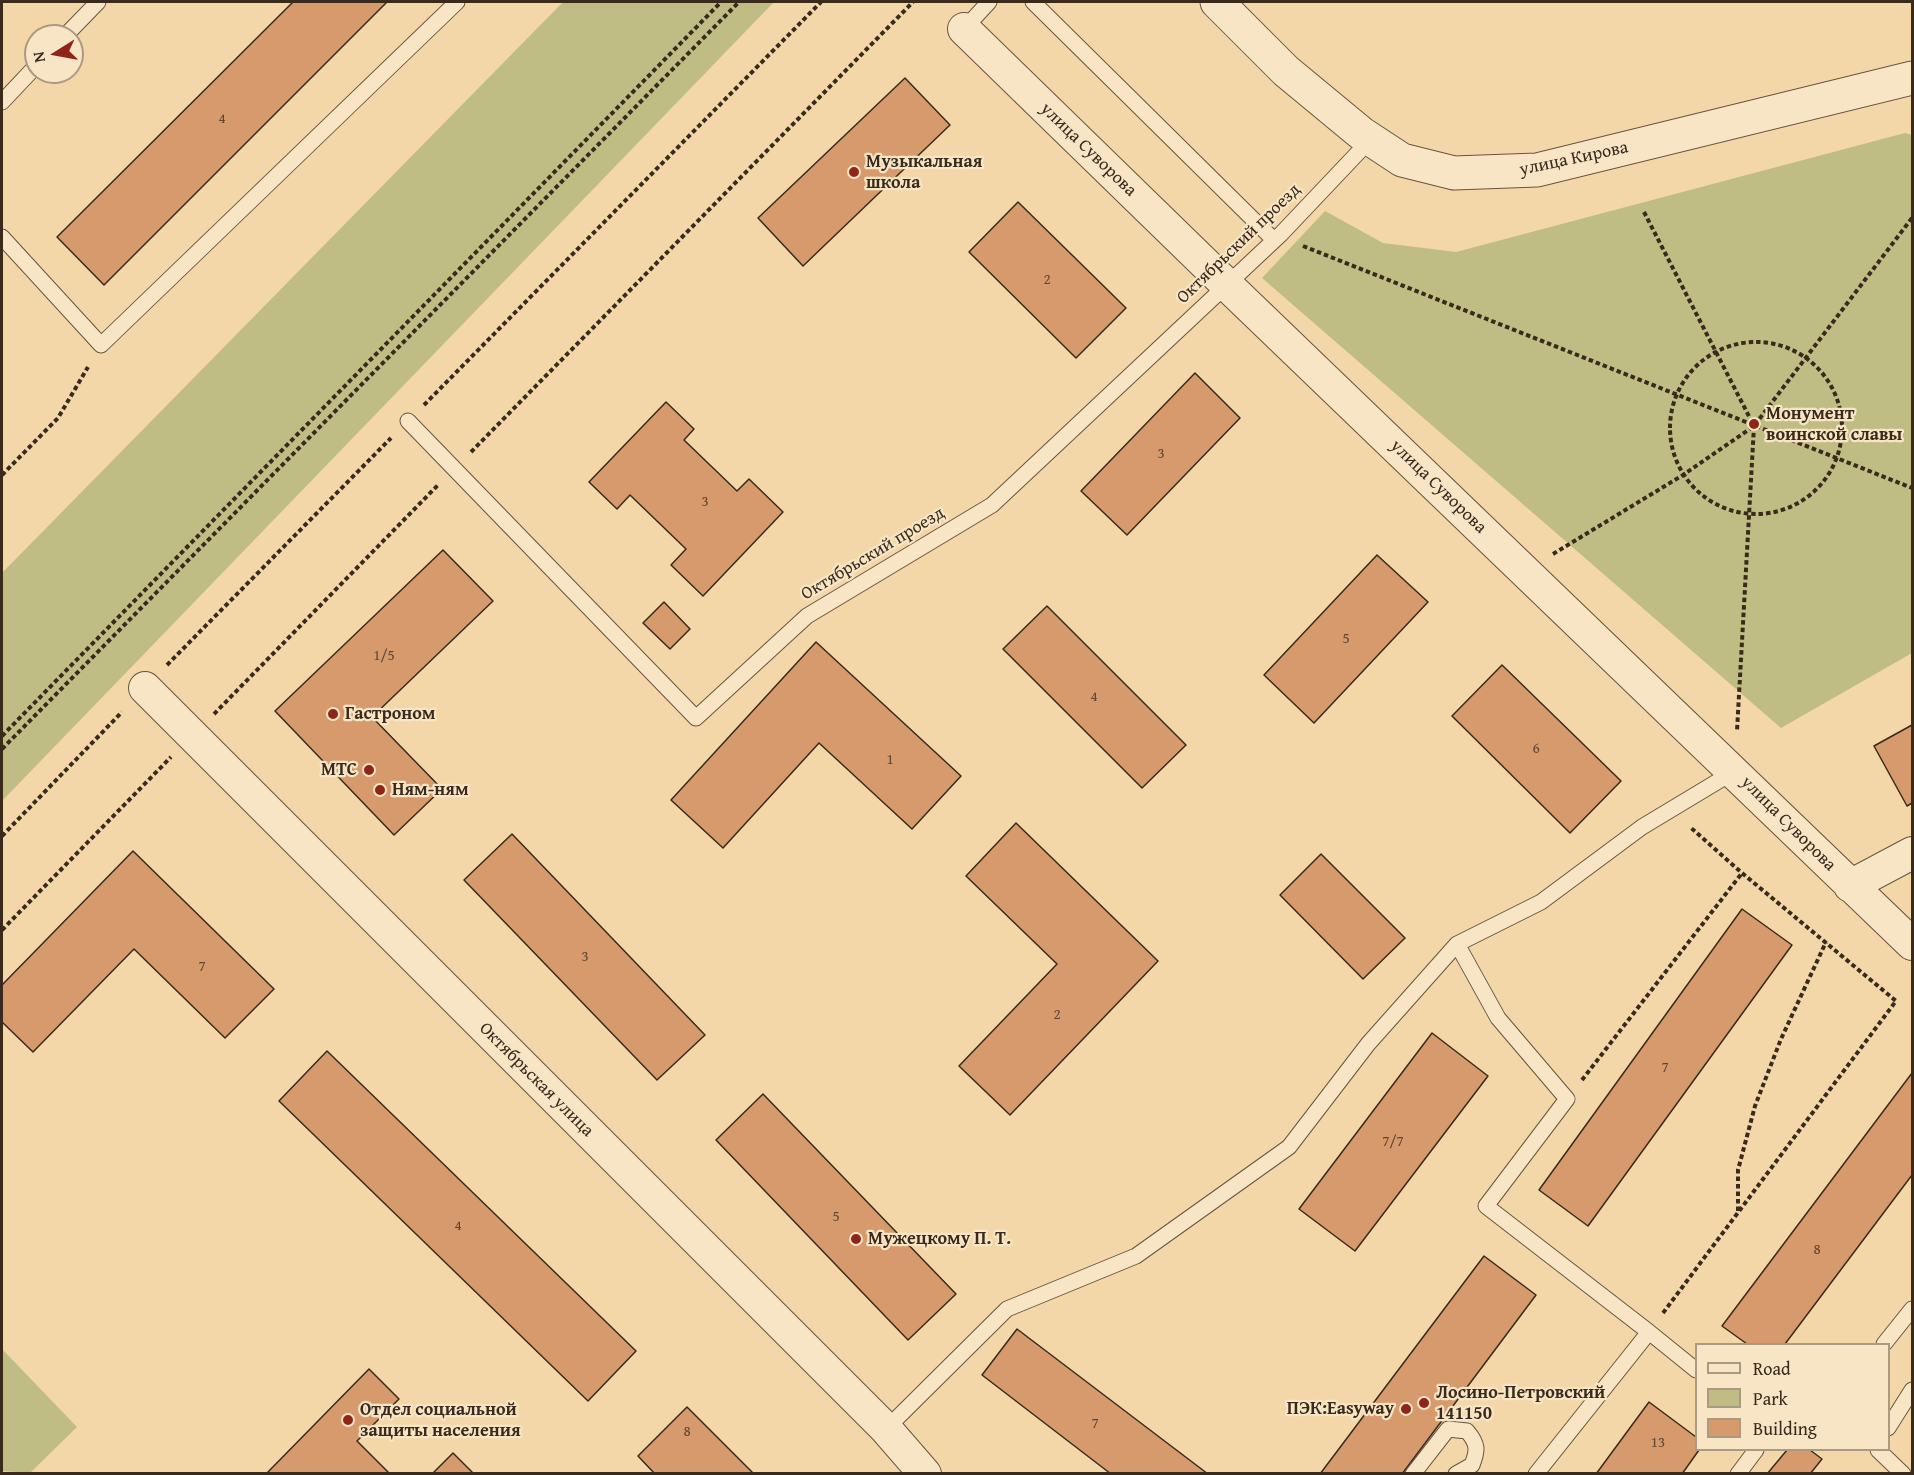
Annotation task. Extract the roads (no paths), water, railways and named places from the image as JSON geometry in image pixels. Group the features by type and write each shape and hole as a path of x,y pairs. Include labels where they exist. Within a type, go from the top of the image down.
{"street":[{"name":"улица Кирова","path":"1217,2 1286,71 1371,139 1402,160 1454,172 1537,170 1912,78"},
{"name":"улица Суворова","path":"964,29 1912,944"},
{"name":"Октябрьская улица","path":"145,688 886,1429 925,1473"},
{"path":"1850,886 1912,853"}],"lane":[{"path":"77,24 98,2"},
{"path":"2,237 101,345 457,2"},
{"path":"964,29 989,2"},
{"path":"1032,2 1277,237"},
{"path":"2,102 24,79"},
{"name":"Октябрьский проезд","path":"408,421 696,718 807,616 992,505 1277,237 1371,139"},
{"path":"886,1429 1007,1309 1136,1256 1289,1147 1368,1044 1457,944 1541,902 1642,827 1735,771"},
{"path":"1457,944 1498,1018 1567,1100 1486,1206 1695,1369"},
{"path":"1885,1343 1912,1309"},
{"path":"1536,1473 1648,1332"},
{"path":"1890,1425 1912,1390"},
{"path":"1413,1473 1448,1429 1467,1431 1476,1441 1477,1451 1472,1465 1456,1473"},
{"path":"1738,1473 1754,1451"},
{"path":"1880,1451 1903,1473"}],"place":[{"name":"Музыкальная школа","path":"854,172"},
{"name":"Монумент воинской славы","path":"1754,424"},
{"name":"Гастроном","path":"333,714"},
{"name":"МТС","path":"369,770"},
{"name":"Ням-ням","path":"380,790"},
{"name":"Мужецкому П. Т.","path":"856,1239"},
{"name":"Лосино-Петровский 141150","path":"1424,1403"},
{"name":"ПЭК:Easyway","path":"1406,1409"},
{"name":"Отдел социальной защиты населения","path":"348,1420"}]}
